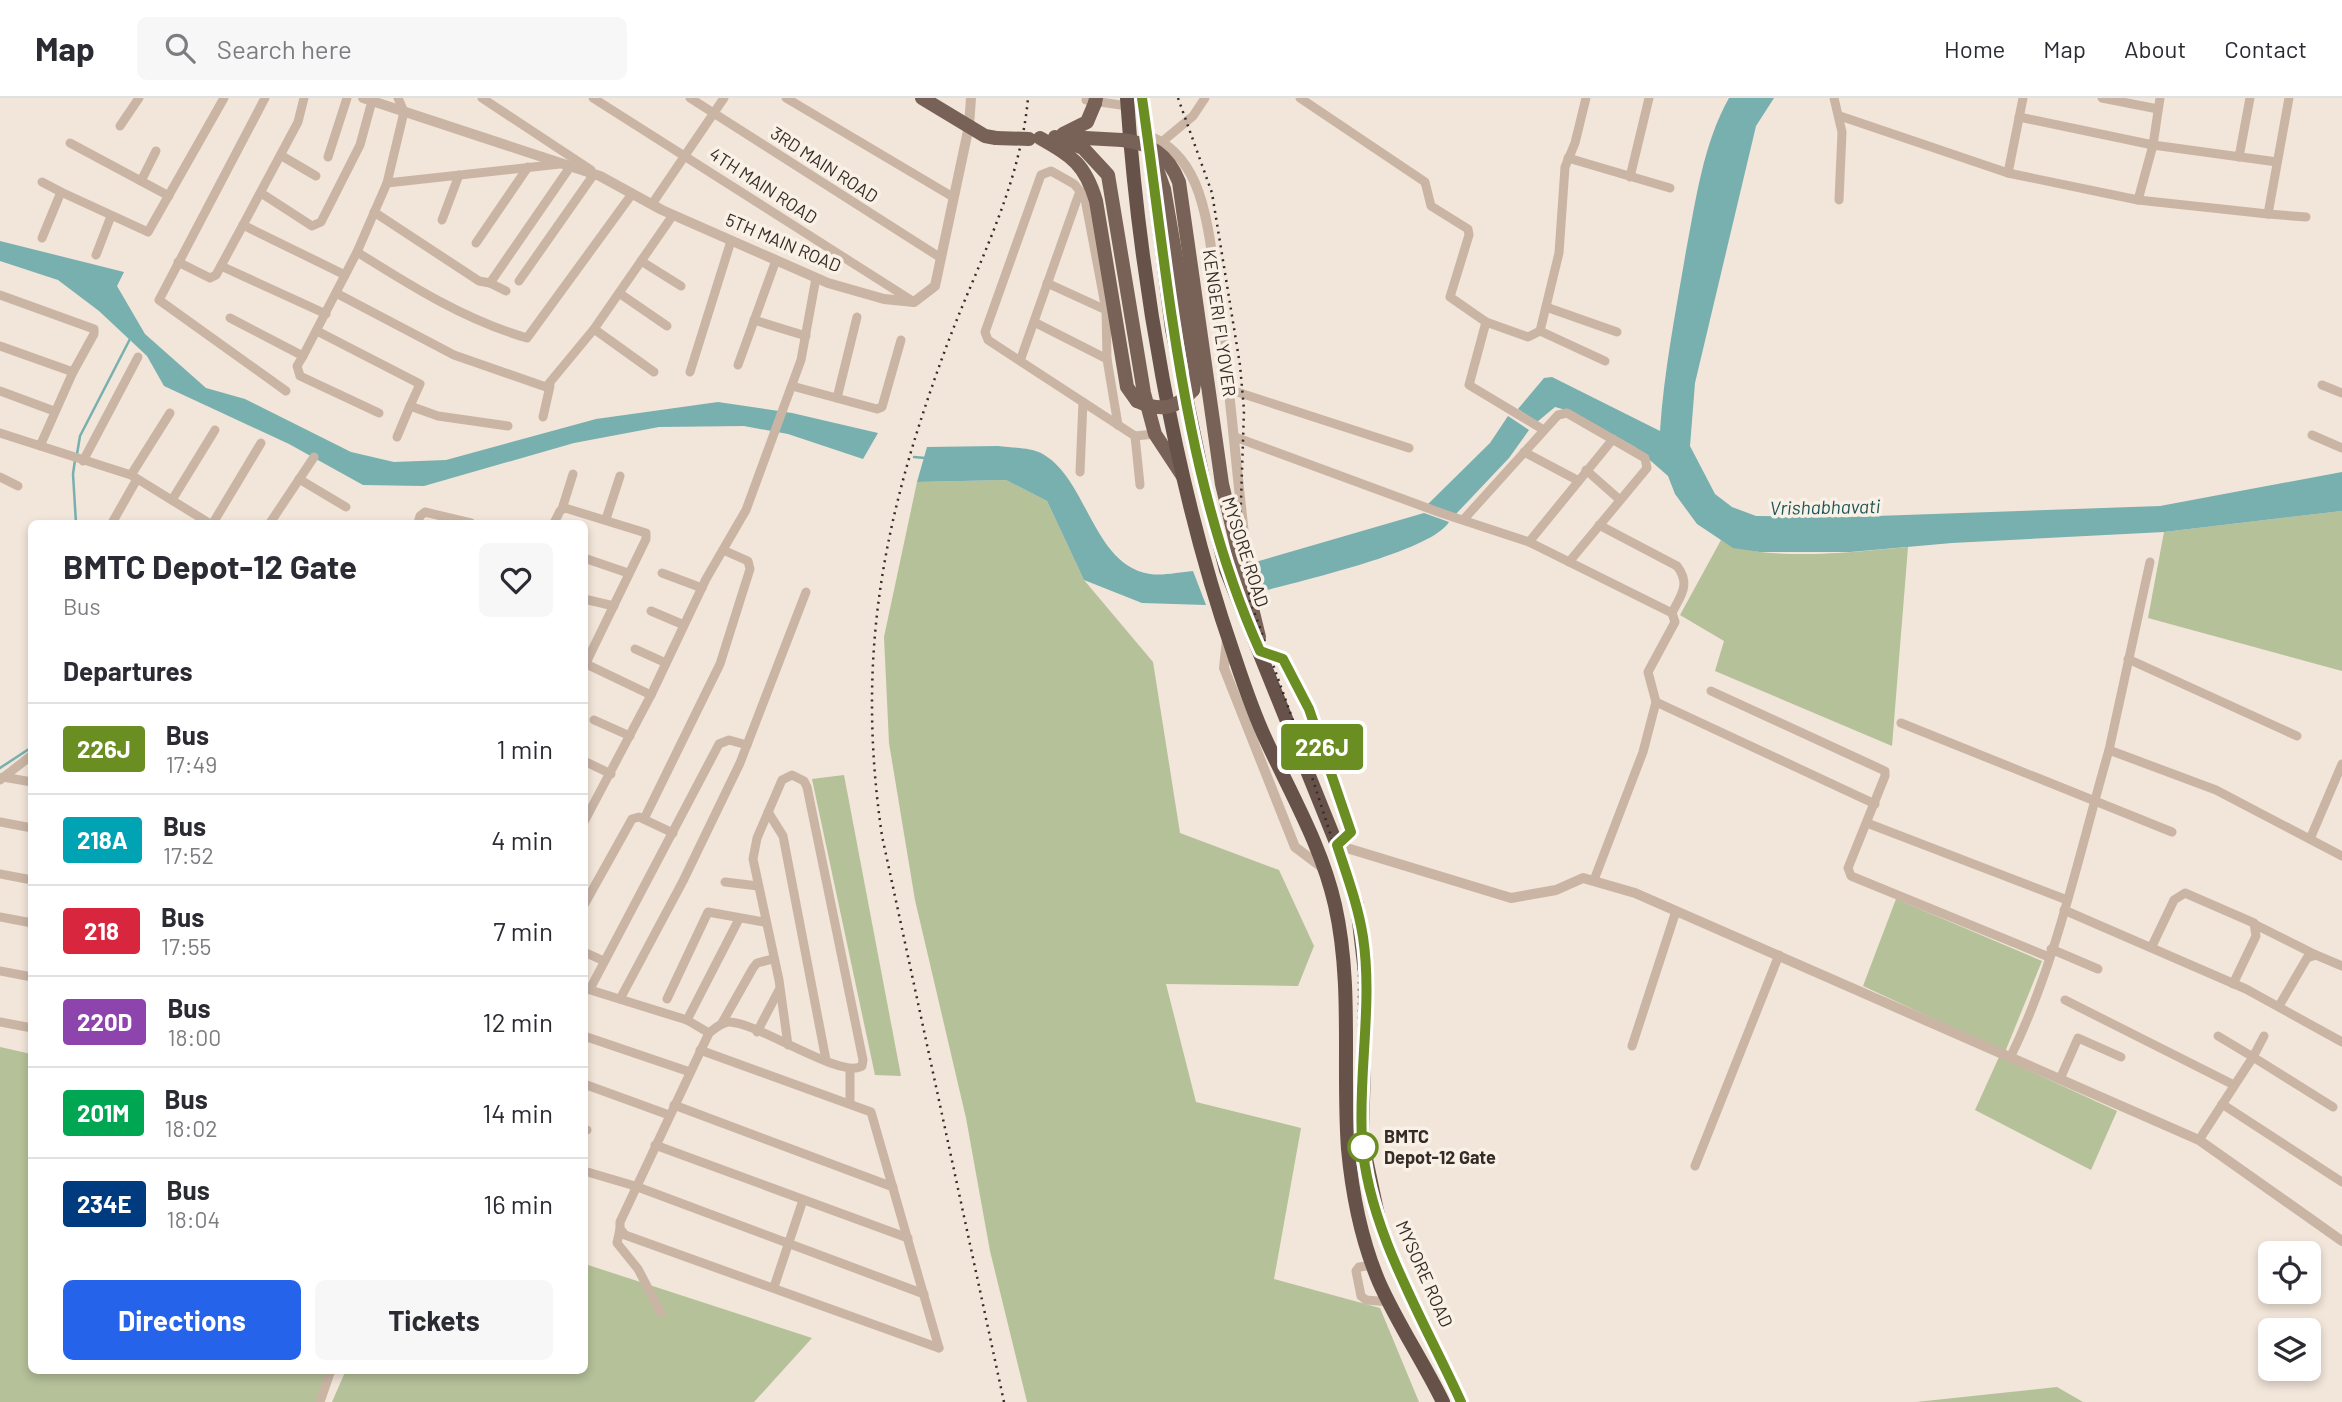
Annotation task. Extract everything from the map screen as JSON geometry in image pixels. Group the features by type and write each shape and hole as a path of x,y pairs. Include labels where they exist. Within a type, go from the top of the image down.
{"highway":[{"name":"MYSORE ROAD","path":"1142,98 1172,330 1203,483 1226,570 1337,845 1357,905 1364,940 1366,981 1362,1140 1379,1220 1401,1278 1461,1402"},
{"name":"MYSORE ROAD","path":"1128,102 1138,209 1158,344 1185,478 1208,570 1227,635 1264,737 1315,844 1335,903 1345,985 1348,1151 1362,1228 1378,1280 1443,1402"},
{"path":"1378,1280 1401,1278"}],"main road":[{"path":"922,98 985,136 1081,143 1108,175 1144,393 1155,435 1185,478"},
{"path":"1081,143 1091,99"},
{"path":"1041,138 1081,143"},
{"name":"KENGERI FLYOVER","path":"1149,143 1164,189 1196,372 1194,390 1184,400 1163,409 1151,408 1137,401 1127,387 1097,211 1081,143 1122,140 1146,144 1158,151 1173,169 1178,182 1222,484 1260,641 1260,651"}],"street":[{"path":"42,182 148,232 224,98"},
{"path":"265,98 159,295 161,304 286,391"},
{"path":"178,262 209,278 216,275 282,156 298,122 304,98"},
{"path":"328,157 346,98"},
{"path":"379,413 300,376 297,366 357,252 387,183 404,112 398,98"},
{"name":"5TH MAIN ROAD","path":"482,98 597,175 673,215 817,278 884,299 914,302"},
{"name":"4TH MAIN ROAD","path":"593,98 914,302"},
{"name":"3RD MAIN ROAD","path":"690,98 941,258"},
{"path":"652,204 724,98"},
{"path":"786,98 953,197"},
{"path":"914,302 936,286 969,126 971,98"},
{"path":"1149,143 1163,141 1193,117 1205,98"},
{"path":"1300,98 1426,182 1431,206 1468,229 1469,235 1450,297 1486,322 1528,337 1540,331 1546,307 1559,253 1568,158 1575,143 1586,98"},
{"path":"1630,177 1649,98"},
{"path":"1834,98 1840,116 1839,200"},
{"path":"2008,173 2023,98"},
{"path":"2102,98 2158,108"},
{"path":"2138,200 2160,98"},
{"path":"2239,157 2250,98"},
{"path":"2268,214 2289,98"},
{"path":"120,126 137,99"},
{"path":"261,193 312,226 317,225 341,187 360,145 368,99 597,175 519,281"},
{"path":"1091,99 1128,102"},
{"path":"1840,116 2008,173 2138,200 2306,217"},
{"path":"2020,117 2152,145 2277,162"},
{"path":"1163,141 1178,155 1198,193 1214,270 1231,390 1237,481 1249,575 1246,587"},
{"path":"71,144 169,196"},
{"path":"141,181 156,151"},
{"path":"282,156 316,176"},
{"path":"1568,158 1670,188"},
{"path":"387,183 565,165"},
{"path":"490,283 565,165"},
{"path":"476,243 528,167"},
{"path":"1118,425 1107,359 1106,310 1085,199 1074,184 1051,171 1041,175 1009,259 985,332 988,340 1020,361 1083,402 1118,425 1135,436 1155,435"},
{"path":"442,220 459,175"},
{"path":"1020,361 1080,191"},
{"path":"41,238 61,192"},
{"path":"357,252 426,296 497,329 527,338 632,194"},
{"path":"374,212 479,281 506,291"},
{"path":"543,417 550,386 594,329 673,215"},
{"path":"96,255 111,216"},
{"path":"243,225 345,275"},
{"path":"690,372 731,241"},
{"path":"738,365 776,260"},
{"path":"641,261 681,286"},
{"path":"221,265 326,314"},
{"path":"588,815 651,695 702,588 746,510 792,386 806,336 817,278"},
{"path":"1048,283 1106,310"},
{"path":"336,293 454,355 519,379 550,386"},
{"path":"619,293 667,326"},
{"path":"0,295 94,329 40,446"},
{"path":"1546,307 1617,332"},
{"path":"837,398 857,317"},
{"path":"230,318 303,355"},
{"path":"754,320 806,336"},
{"path":"1034,322 1107,359"},
{"path":"1486,322 1469,385 1540,427"},
{"path":"594,329 654,372"},
{"path":"317,331 420,384 397,437"},
{"path":"1540,331 1605,362"},
{"path":"792,386 877,409 883,407 901,340"},
{"path":"0,346 73,372"},
{"path":"78,459 138,357"},
{"path":"2322,385 2342,393"},
{"path":"1231,390 1409,448"},
{"path":"0,391 54,411"},
{"path":"1080,472 1083,402"},
{"path":"410,405 438,416 508,426"},
{"path":"1464,519 1524,453 1540,427 1562,412 1613,439 1648,463 1647,468 1569,562"},
{"path":"113,520 170,413"},
{"path":"172,500 215,430"},
{"path":"0,433 134,477 206,520"},
{"path":"2312,435 2342,448"},
{"path":"1135,436 1140,485"},
{"path":"1235,437 1428,509 1529,542 1672,613"},
{"path":"1529,542 1613,439"},
{"path":"213,520 261,443"},
{"path":"1524,453 1577,480"},
{"path":"272,520 314,457"},
{"path":"1586,470 1620,500"},
{"path":"556,520 573,474"},
{"path":"0,477 18,486"},
{"path":"606,519 620,477"},
{"path":"299,480 346,507"},
{"path":"562,509 606,519 646,533 646,539 588,659"},
{"path":"419,520 425,512 458,520"},
{"path":"1594,880 1639,764 1656,702 1648,672 1675,622 1672,613 1685,587 1684,574 1677,566 1599,526"},
{"path":"644,819 720,664 750,569 748,561 723,550"},
{"path":"588,559 628,573"},
{"path":"2010,1058 2027,1024 2066,905 2109,750 2150,562"},
{"path":"662,573 702,588"},
{"path":"620,999 683,881 747,745 806,593"},
{"path":"588,600 614,606"},
{"path":"651,611 684,625"},
{"path":"635,649 666,663"},
{"path":"1260,651 1283,659 1309,709 1351,832 1337,845"},
{"path":"2128,659 2297,736"},
{"path":"588,666 651,695"},
{"path":"1711,691 1885,771 1875,804 1848,868 1851,876 2098,969"},
{"path":"1656,702 1875,804"},
{"path":"594,720 630,736"},
{"path":"1901,723 2094,803 2172,832"},
{"path":"588,986 719,744 724,740 747,745"},
{"path":"2109,750 2216,790 2342,856"},
{"path":"1,778 28,758"},
{"path":"588,763 611,774"},
{"path":"2310,839 2342,764"},
{"path":"722,1023 736,1023 788,1045 850,1070 862,1066 863,1060 804,781 786,775 753,849 788,1045"},
{"path":"1,778 28,781"},
{"path":"768,812 783,836 826,1060"},
{"path":"588,898 632,819 644,819 673,833"},
{"path":"0,822 28,827"},
{"path":"1867,823 2066,905 2279,1006 2342,1042"},
{"path":"1337,845 1511,898 1556,890 1583,878 1676,911 2199,1140 2342,1241"},
{"path":"0,874 28,879"},
{"path":"725,882 758,886"},
{"path":"2152,946 2174,900 2185,893 2342,966"},
{"path":"1632,1046 1676,911"},
{"path":"667,999 708,912 764,922"},
{"path":"0,917 28,922"},
{"path":"687,1020 739,919"},
{"path":"2233,984 2256,936 2256,925"},
{"path":"588,954 604,961"},
{"path":"1695,1166 1779,955"},
{"path":"2279,1006 2304,961 2316,955"},
{"path":"661,1313 638,1269 617,1243 620,1222 709,1033 722,1023 753,968 762,961 773,959"},
{"path":"0,971 28,976"},
{"path":"588,988 687,1020 709,1033"},
{"path":"757,1032 780,989"},
{"path":"2065,1000 2234,1085"},
{"path":"0,1022 28,1027"},
{"path":"2218,1036 2333,1107"},
{"path":"2199,1140 2264,1036"},
{"path":"588,1037 690,1072"},
{"path":"2060,1079 2078,1038 2121,1057"},
{"path":"620,1229 625,1235 940,1348 871,1112 700,1050"},
{"path":"850,1070 850,1104"},
{"path":"588,1085 669,1115"},
{"path":"2222,1104 2342,1182"},
{"path":"674,1105 893,1187"},
{"path":"654,1145 908,1238"},
{"path":"588,1172 635,1186 924,1294"},
{"path":"774,1287 803,1200"},
{"path":"1374,1265 1359,1267 1356,1271 1361,1296 1366,1300 1390,1302"},
{"path":"320,1402 330,1374"}],"green space":[{"path":"1006,480 1047,501 1084,580 1153,662 1180,833 1279,870 1314,946 1298,986 1166,984 1196,1102 1301,1128 1274,1279 1380,1308 1419,1402 1027,1402 990,1251 966,1118 915,900 889,743 884,637 917,482"},
{"path":"2342,511 2342,671 2148,618 2164,532"},
{"path":"1721,540 1759,552 1784,554 1908,547 1892,746 1715,671 1724,641 1680,615"},
{"path":"844,775 901,1076 875,1075 812,779"},
{"path":"1896,899 2042,961 2005,1052 1863,986"},
{"path":"0,1047 28,1053 28,1374 328,1374 317,1402 0,1402"},
{"path":"1999,1057 2117,1111 2091,1170 1975,1110"},
{"path":"588,1265 812,1338 754,1402 332,1402 344,1374 588,1374"},
{"path":"2057,1387 2083,1402 1916,1402"}],"water":[{"name":"Vrishabhavati","path":"1729,98 1774,98 1756,126 1695,383 1690,446 1715,494 1732,507 1756,516 1847,517 2160,506 2342,472 2342,511 2164,532 1952,543 1850,552 1760,552 1733,548 1697,524 1675,494 1668,476 1635,447 1573,412 1555,407 1537,422 1518,409 1544,378 1552,377 1660,431 1664,386 1697,192 1713,134"},
{"path":"0,241 124,272 117,286 145,334 206,388 245,399 351,452 394,462 446,460 596,419 718,402 792,413 878,433 863,459 788,434 744,426 659,427 574,443 424,486 363,485 289,444 164,386 147,356 99,311 58,280 0,261"},
{"path":"1508,416 1529,430 1509,458 1455,515 1427,505 1490,443"},
{"path":"998,446 1037,451 1057,465 1070,481 1102,538 1115,555 1131,567 1150,574 1193,571 1206,605 1142,603 1084,580 1047,501 1006,480 917,482 927,447"},
{"path":"1424,513 1449,522 1437,533 1390,555 1256,593 1252,563"}],"waterway":[{"path":"77,454 80,436 131,337"},
{"path":"914,457 925,458"},
{"path":"75,460 73,474 76,520"},
{"path":"0,768 28,750"}],"railway":[{"path":"1004,1402 882,836 872,709 880,591 904,475 944,353 1006,196 1016,164 1028,98"},
{"path":"1178,98 1212,193 1240,365 1244,410 1240,532 1250,600 1301,743 1341,867 1359,943 1359,1156 1367,1196 1392,1269 1460,1402"}],"bus line":[{"name":"226J","path":"1142,98 1172,330 1203,483 1226,570 1260,651 1283,659 1309,709 1351,832 1337,845 1357,905 1364,940 1366,981 1362,1140 1379,1220 1401,1278 1461,1402"}],"place":[{"name":"BMTC Depot-12 Gate","path":"1363,1147"}]}
